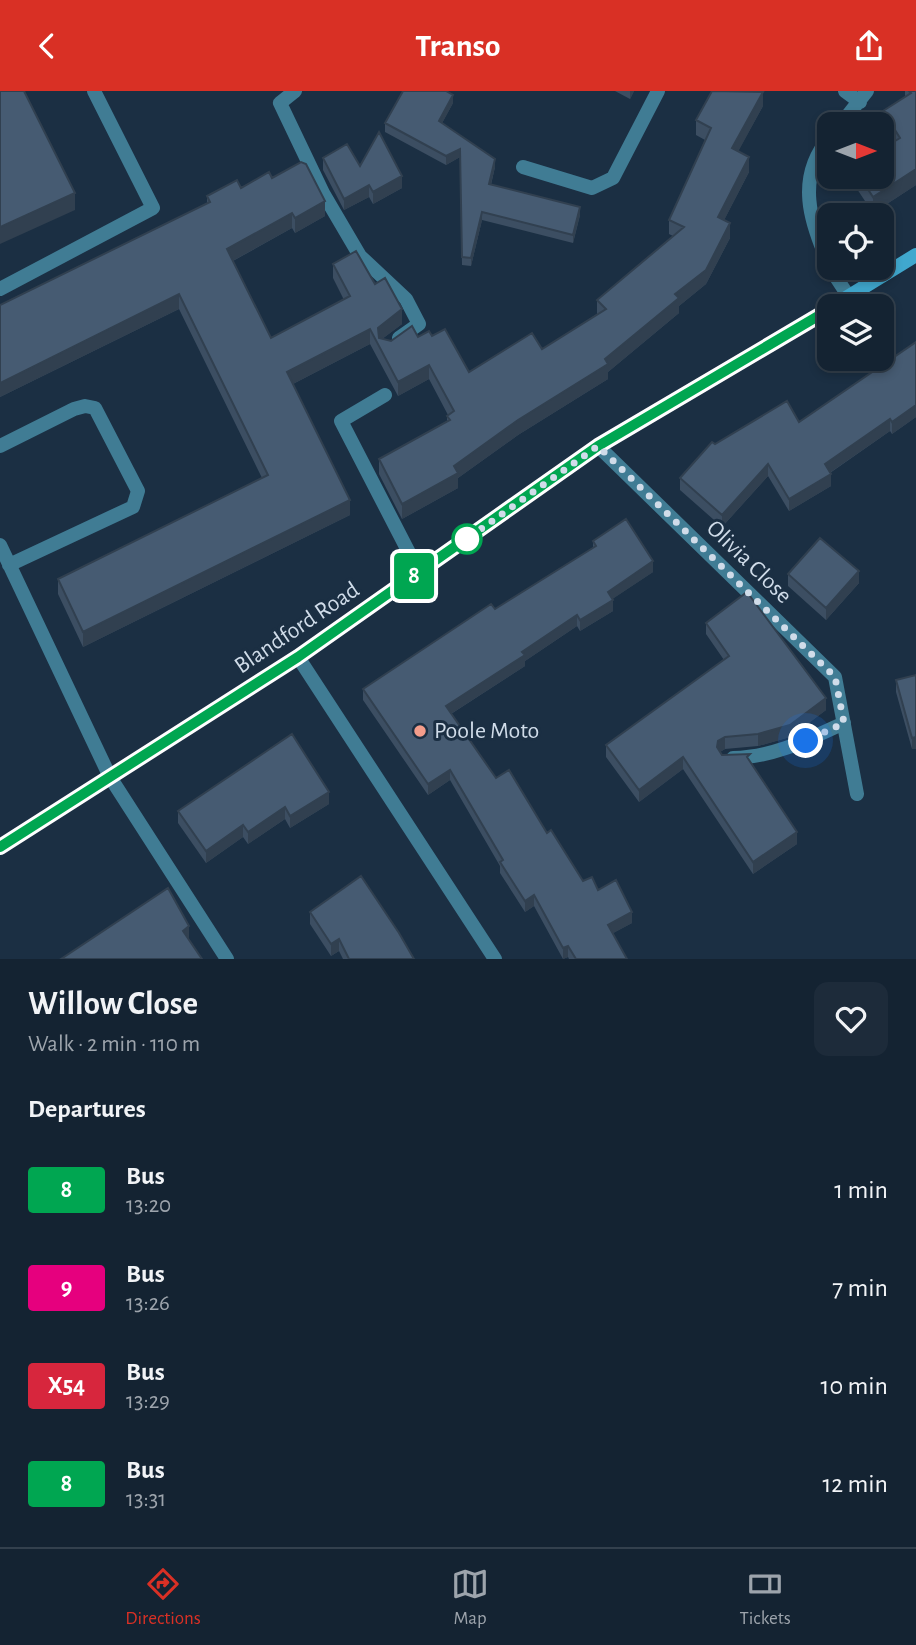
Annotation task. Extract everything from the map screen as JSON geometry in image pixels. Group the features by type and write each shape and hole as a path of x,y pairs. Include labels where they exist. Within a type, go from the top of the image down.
{"main road":[{"name":"Blandford Road","path":"854,294 916,255"},
{"name":"Blandford Road","path":"0,847 298,657 598,446 817,316"}],"street":[{"path":"0,289 153,208 94,91"},
{"path":"295,91 280,103 323,193 360,256 406,299 419,324 386,347"},
{"path":"523,167 592,188 613,178 658,91"},
{"path":"845,91 863,96 850,112"},
{"path":"817,152 809,196 817,239"},
{"path":"385,395 341,421 419,572"},
{"path":"0,446 74,409 85,406 95,408 138,491 133,507 9,565"},
{"name":"Olivia Close","path":"598,446 835,677 857,794"},
{"path":"0,545 110,777 227,959"},
{"path":"298,657 495,959"},
{"path":"726,758 760,758 786,750 844,723"}],"building":[{"path":"0,91 24,91 75,193 0,227"},
{"path":"403,91 446,91 453,95 439,121 495,159 489,184 580,207 573,235 482,212 471,258 462,257 460,149 446,156 385,123"},
{"path":"712,91 763,92 732,148 749,157 718,217 730,223 706,270 675,294 679,298 605,359 608,364 518,420 454,466 458,473 402,504 379,459 450,420 447,416 454,411 429,365 398,382 370,329 287,372 350,500 83,632 58,579 268,475 179,294 0,383 0,305 210,202 207,196 237,180 241,188 269,172 272,178 301,162 306,164 325,201 295,218 292,213 227,249 271,338 350,296 333,264 356,251 375,284 385,278 402,309 378,328 379,338 391,341 412,326 418,337 429,331 432,336 445,329 469,372 532,333 542,349 606,309 597,300 684,227 669,220 711,128 696,120"},
{"path":"909,91 916,91 916,169 894,183 894,142 900,138 894,128 894,112 883,111 911,93"},
{"path":"379,132 402,176 373,192 369,185 344,199 323,158 347,144 360,166"},
{"path":"868,189 885,189 873,197"},
{"path":"916,342 916,405 892,422 890,419 825,464 831,474 789,499 768,464 722,515 680,478 712,442 715,444 787,401 799,422 874,371 894,371 894,357"},
{"path":"626,519 653,561 608,592 613,600 580,620 577,615 522,652 525,655 446,706 496,778 509,770 547,833 551,830 583,881 592,877 598,890 616,880 632,912 608,925 627,959 576,959 568,946 563,948 534,895 525,901 500,862 503,860 450,770 428,784 363,689 491,604 495,609 596,546 593,541"},
{"path":"820,538 859,571 826,608 788,574"},
{"path":"747,592 826,698 790,725 758,734 725,737 718,741 717,747 722,755 750,754 747,757 797,832 753,862 683,757 639,790 606,745 729,656 706,623"},
{"path":"916,675 916,737 912,738 896,680"},
{"path":"292,734 329,792 290,816 285,807 248,832 243,825 206,851 178,811"},
{"path":"361,876 414,959 349,959 339,939 331,944 310,912"},
{"path":"168,888 189,926 183,931 202,959 61,959"}],"bus line":[{"name":"8","path":"0,847 298,657 598,446 817,317"}],"place":[{"name":"Poole Moto","path":"420,731"}],"route":[{"path":"467,539 464,541 598,446 835,677 844,723 806,741"}]}
